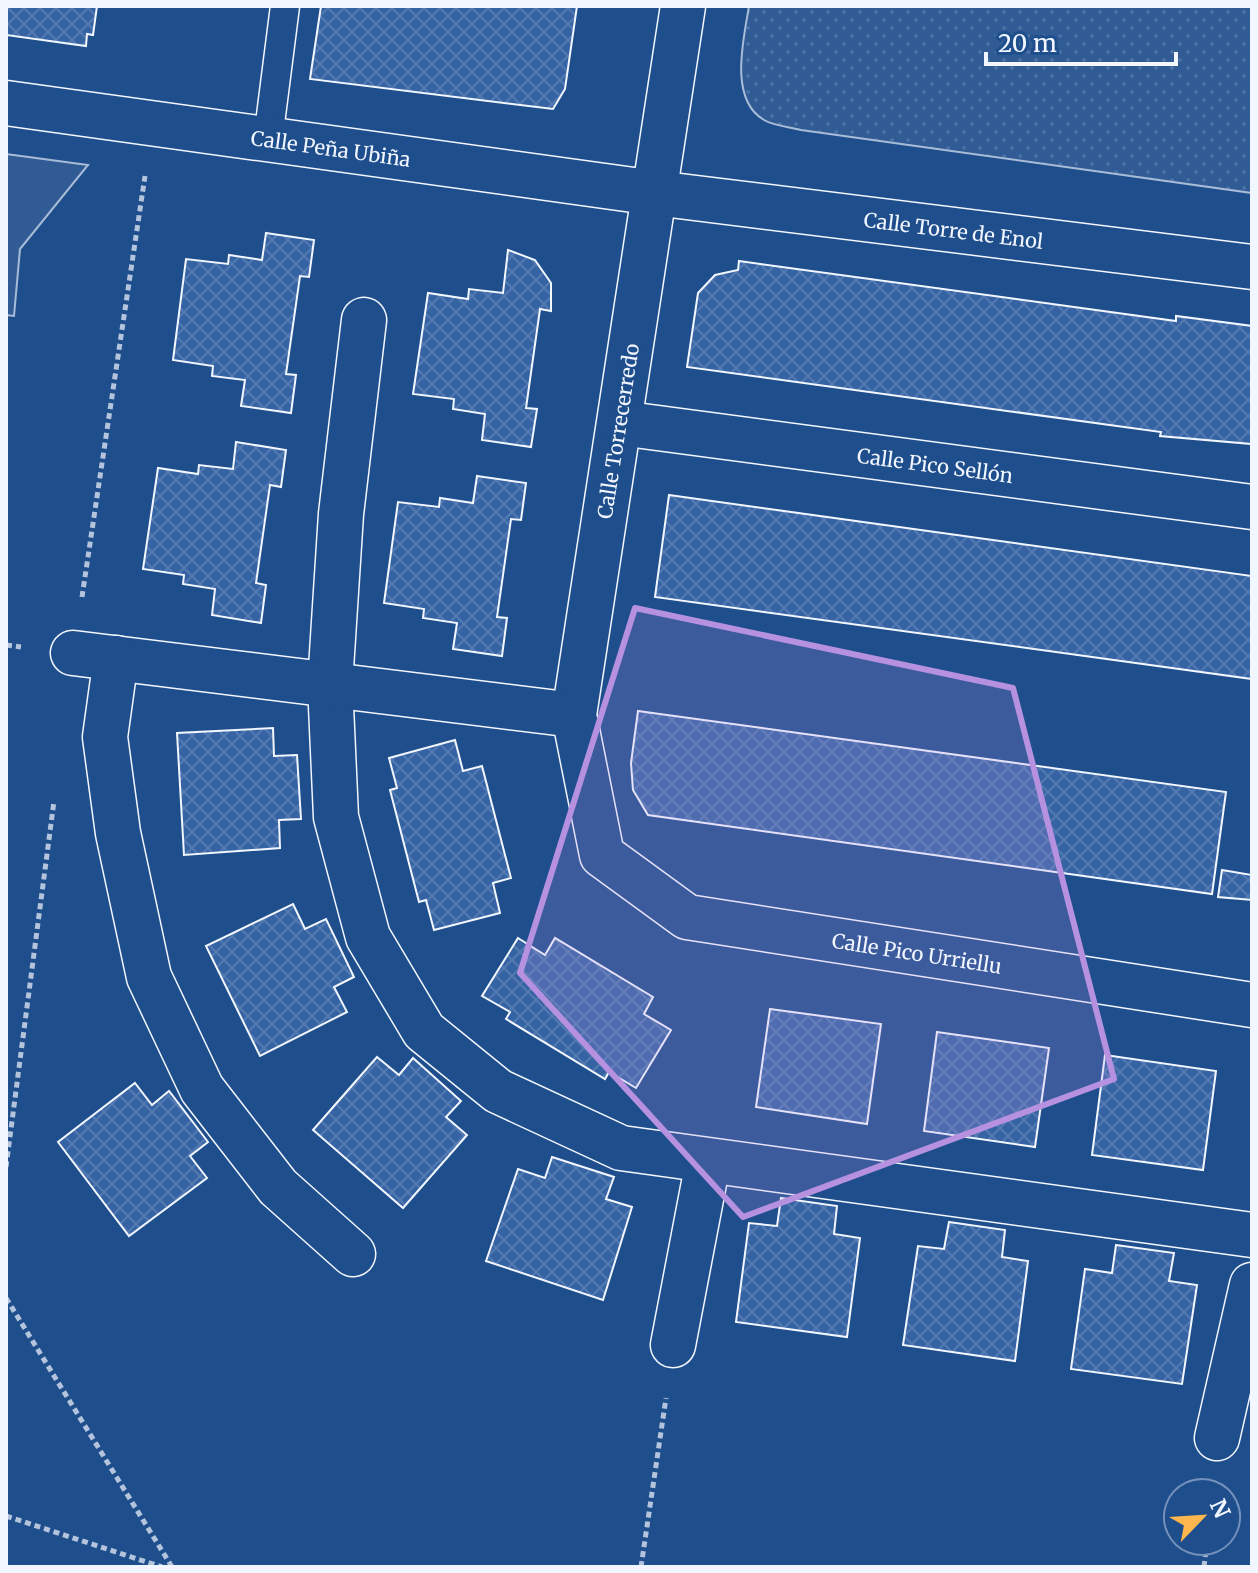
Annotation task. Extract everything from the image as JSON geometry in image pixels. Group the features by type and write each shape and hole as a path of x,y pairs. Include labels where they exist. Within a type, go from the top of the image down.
{"street":[{"name":"Calle Torrecerredo","path":"602,855 574,715 683,6"},
{"name":"Calle Peña Ubiña","path":"6,103 655,193"},
{"name":"Calle Torre de Enol","path":"655,193 1252,267"},
{"path":"364,320 341,514 330,684 336,817 368,937 424,1031 498,1091 621,1148 1252,1235"},
{"name":"Calle Pico Sellón","path":"620,423 1252,507"},
{"path":"353,1254 278,1187 202,1089 149,977 118,833 94,656 574,715"},
{"name":"Calle Pico Urriellu","path":"602,855 687,917 1252,1005"},
{"path":"673,1345 708,1162"},
{"path":"1217,1438 1252,1285"}],"lane":[{"path":"268,139 285,6"}],"path":[{"path":"6,1298 172,1567"},
{"path":"641,1567 673,1345"},
{"path":"6,1516 162,1567"}],"highlighted area":[{"path":"635,608 1013,688 1114,1079 743,1217 520,973"}],"shaded area":[{"path":"749,6 1252,6 1252,193 801,130 768,122 753,110 742,83 742,51"},
{"path":"6,154 88,165 20,249 14,316 6,315"}],"building":[{"path":"6,6 97,6 93,35 87,34 86,46 6,35"},
{"path":"321,6 577,6 565,89 553,109 310,79"},
{"path":"266,233 314,240 309,277 300,276 286,374 296,375 291,413 241,406 245,380 212,376 213,366 173,360 186,259 228,264 229,255 262,260"},
{"path":"508,250 535,260 551,283 551,311 540,309 526,408 537,409 531,447 482,440 485,414 453,409 454,399 413,394 428,293 468,299 469,289 503,293"},
{"path":"739,261 1176,321 1176,316 1252,326 1252,449 1251,444 1160,436 1161,432 687,367 698,293 715,275 738,270"},
{"path":"236,442 286,450 281,487 270,485 256,583 266,585 261,623 212,615 215,589 183,584 184,575 143,569 158,468 198,474 199,465 233,469"},
{"path":"477,476 526,483 521,520 511,519 497,617 507,618 502,656 453,649 457,623 423,618 424,609 384,603 398,502 439,507 440,498 473,503"},
{"path":"669,495 1252,576 1252,679 655,597"},
{"path":"638,711 1226,792 1212,894 648,815 633,790 631,763"},
{"path":"273,728 274,756 297,755 301,819 279,820 280,848 184,855 177,733"},
{"path":"455,740 463,771 482,766 511,878 493,883 500,913 434,930 426,900 419,902 390,790 397,788 389,758"},
{"path":"1222,870 1252,875 1252,900 1218,897"},
{"path":"293,904 305,929 326,919 354,977 334,987 347,1012 260,1056 206,946"},
{"path":"518,938 545,955 555,938 653,997 644,1014 671,1030 636,1088 609,1072 605,1079 506,1019 510,1012 482,996"},
{"path":"770,1009 881,1024 867,1124 756,1107"},
{"path":"937,1032 1049,1048 1035,1147 924,1131"},
{"path":"1105,1055 1216,1071 1203,1170 1092,1155"},
{"path":"377,1057 399,1075 413,1058 461,1101 446,1117 467,1135 403,1208 313,1130"},
{"path":"135,1083 152,1105 169,1091 208,1142 190,1156 207,1178 129,1236 58,1142"},
{"path":"552,1157 614,1177 606,1199 632,1207 603,1300 486,1261 518,1169 545,1178"},
{"path":"781,1198 837,1206 834,1234 860,1238 847,1337 736,1322 749,1223 777,1226"},
{"path":"949,1222 1005,1230 1002,1257 1028,1261 1015,1361 903,1345 918,1246 944,1249"},
{"path":"1116,1245 1174,1253 1169,1281 1197,1285 1182,1384 1071,1369 1085,1269 1112,1273"}]}
